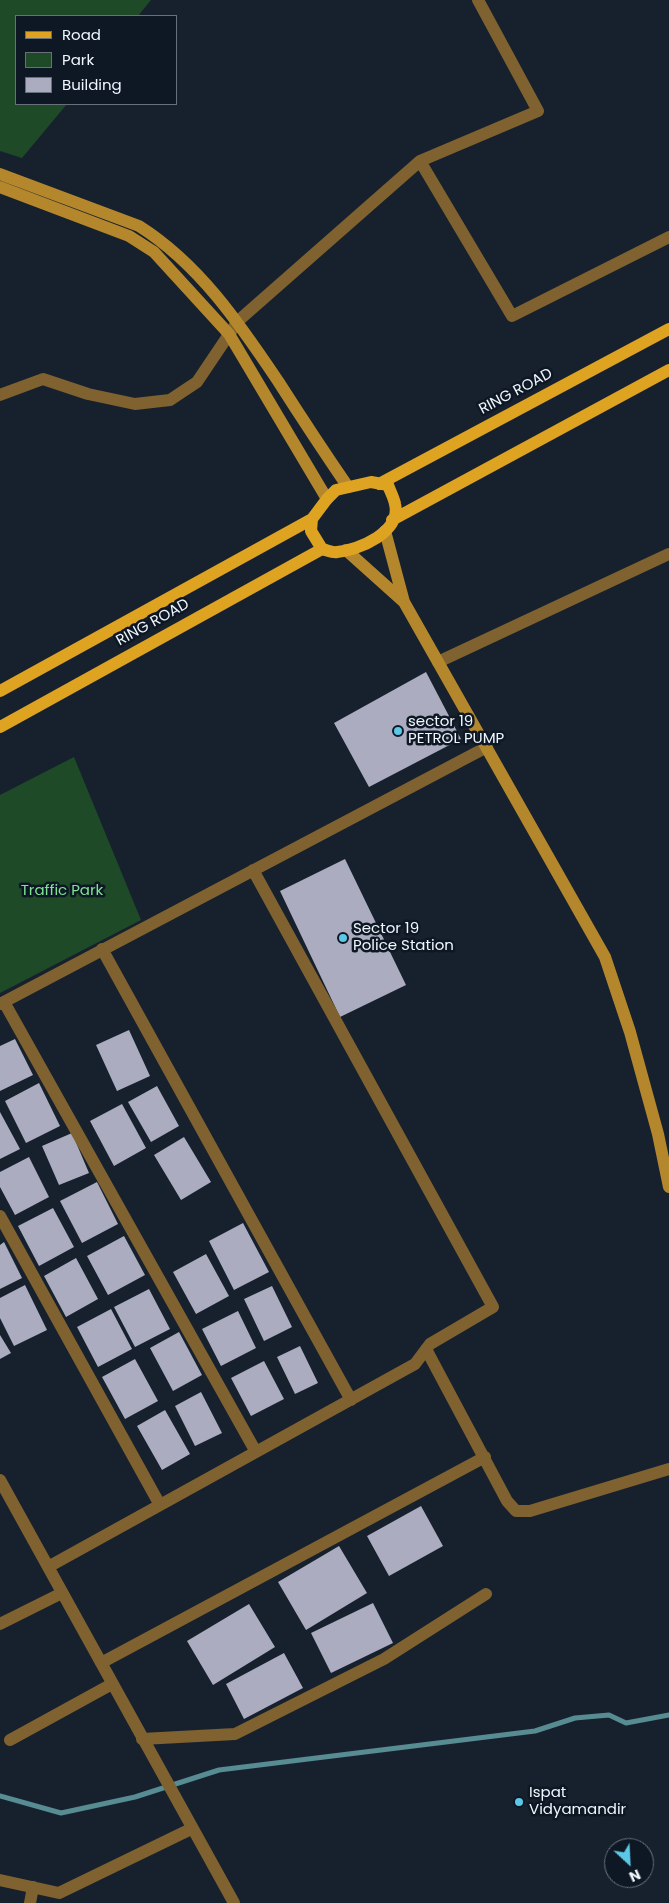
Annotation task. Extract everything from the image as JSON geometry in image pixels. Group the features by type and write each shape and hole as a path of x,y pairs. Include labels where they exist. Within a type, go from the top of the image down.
{"main road":[{"name":"RING ROAD","path":"379,484 669,329"},
{"path":"392,520 669,370"},
{"path":"371,482 388,485 396,505 392,520 385,531 369,543 335,552 322,548 311,531 312,519 327,498 336,490 348,487 371,482"},
{"name":"RING ROAD","path":"0,691 312,519"},
{"name":"RING ROAD","path":"0,727 322,548"}],"street":[{"path":"0,394 43,379 88,394 134,404 170,400 197,382 238,321 420,161 538,111 478,0"},
{"path":"420,161 512,316 669,237"},
{"path":"0,174 139,226 155,236 209,286 238,321 348,487"},
{"path":"0,188 129,236 154,252 229,334 327,498"},
{"path":"385,531 404,602 606,957 664,1133 669,1187"},
{"path":"346,550 404,602"},
{"path":"438,662 669,554"},
{"path":"256,1452 2,1003 487,747"},
{"path":"48,1567 415,1364 430,1344 493,1306 253,870"},
{"path":"102,949 351,1400"},
{"path":"0,1216 160,1505"},
{"path":"426,1349 507,1501 516,1512 530,1511 669,1469"},
{"path":"101,1664 485,1457"},
{"path":"0,1480 5,1499 48,1567 191,1829 234,1903"},
{"path":"0,1624 62,1593"},
{"path":"142,1738 235,1734 384,1659 486,1594"},
{"path":"10,1740 112,1684"},
{"path":"0,1880 59,1893 191,1829"},
{"path":"30,1903 34,1887"}],"green space":[{"path":"0,0 151,0 139,15 15,15 15,105 66,105 22,158 0,151"},
{"name":"Traffic Park","path":"74,757 141,920 0,993 0,795"}],"building":[{"name":"sector 19 PETROL PUMP","path":"426,672 461,739 369,787 334,723"},
{"name":"Sector 19 Police Station","path":"345,859 406,985 340,1017 280,891"},
{"path":"129,1030 150,1076 117,1091 96,1045"},
{"path":"15,1039 33,1075 0,1091 0,1046"},
{"path":"39,1083 60,1126 26,1143 5,1101"},
{"path":"157,1086 179,1126 151,1142 128,1102"},
{"path":"122,1104 146,1148 114,1166 90,1121"},
{"path":"0,1112 20,1149 0,1159"},
{"path":"72,1133 89,1173 59,1185 42,1146"},
{"path":"184,1137 211,1182 181,1200 154,1155"},
{"path":"29,1157 49,1197 15,1215 0,1187 0,1172"},
{"path":"97,1182 118,1224 82,1243 60,1201"},
{"path":"53,1208 74,1247 39,1266 18,1226"},
{"path":"243,1223 269,1272 234,1290 209,1241"},
{"path":"124,1236 145,1275 108,1295 87,1256"},
{"path":"4,1242 22,1278 0,1289 0,1245"},
{"path":"206,1254 229,1296 196,1314 173,1272"},
{"path":"76,1258 98,1299 66,1317 44,1276"},
{"path":"25,1285 47,1330 14,1346 0,1318 0,1298"},
{"path":"272,1286 292,1327 264,1341 244,1299"},
{"path":"149,1289 170,1329 135,1347 114,1307"},
{"path":"111,1309 132,1349 98,1367 77,1327"},
{"path":"238,1311 256,1348 221,1366 202,1329"},
{"path":"179,1332 202,1375 173,1391 150,1348"},
{"path":"0,1335 11,1353 0,1359"},
{"path":"300,1346 318,1383 295,1394 277,1357"},
{"path":"135,1359 158,1401 125,1419 102,1377"},
{"path":"264,1361 284,1399 251,1416 231,1378"},
{"path":"201,1392 222,1433 195,1446 175,1406"},
{"path":"165,1410 190,1454 162,1470 137,1426"},
{"path":"421,1506 443,1546 389,1576 367,1536"},
{"path":"339,1546 367,1593 306,1630 278,1582"},
{"path":"373,1603 393,1643 331,1673 311,1633"},
{"path":"249,1604 275,1647 213,1685 187,1641"},
{"path":"284,1653 303,1688 244,1719 226,1684"}],"waterway":[{"path":"0,1796 61,1813 135,1797 219,1770 535,1731 575,1718 609,1715 626,1723 669,1715"}],"place":[{"name":"sector 19 PETROL PUMP","path":"398,731"},
{"name":"Sector 19 Police Station","path":"343,938"},
{"name":"Ispat Vidyamandir","path":"519,1802"}]}
